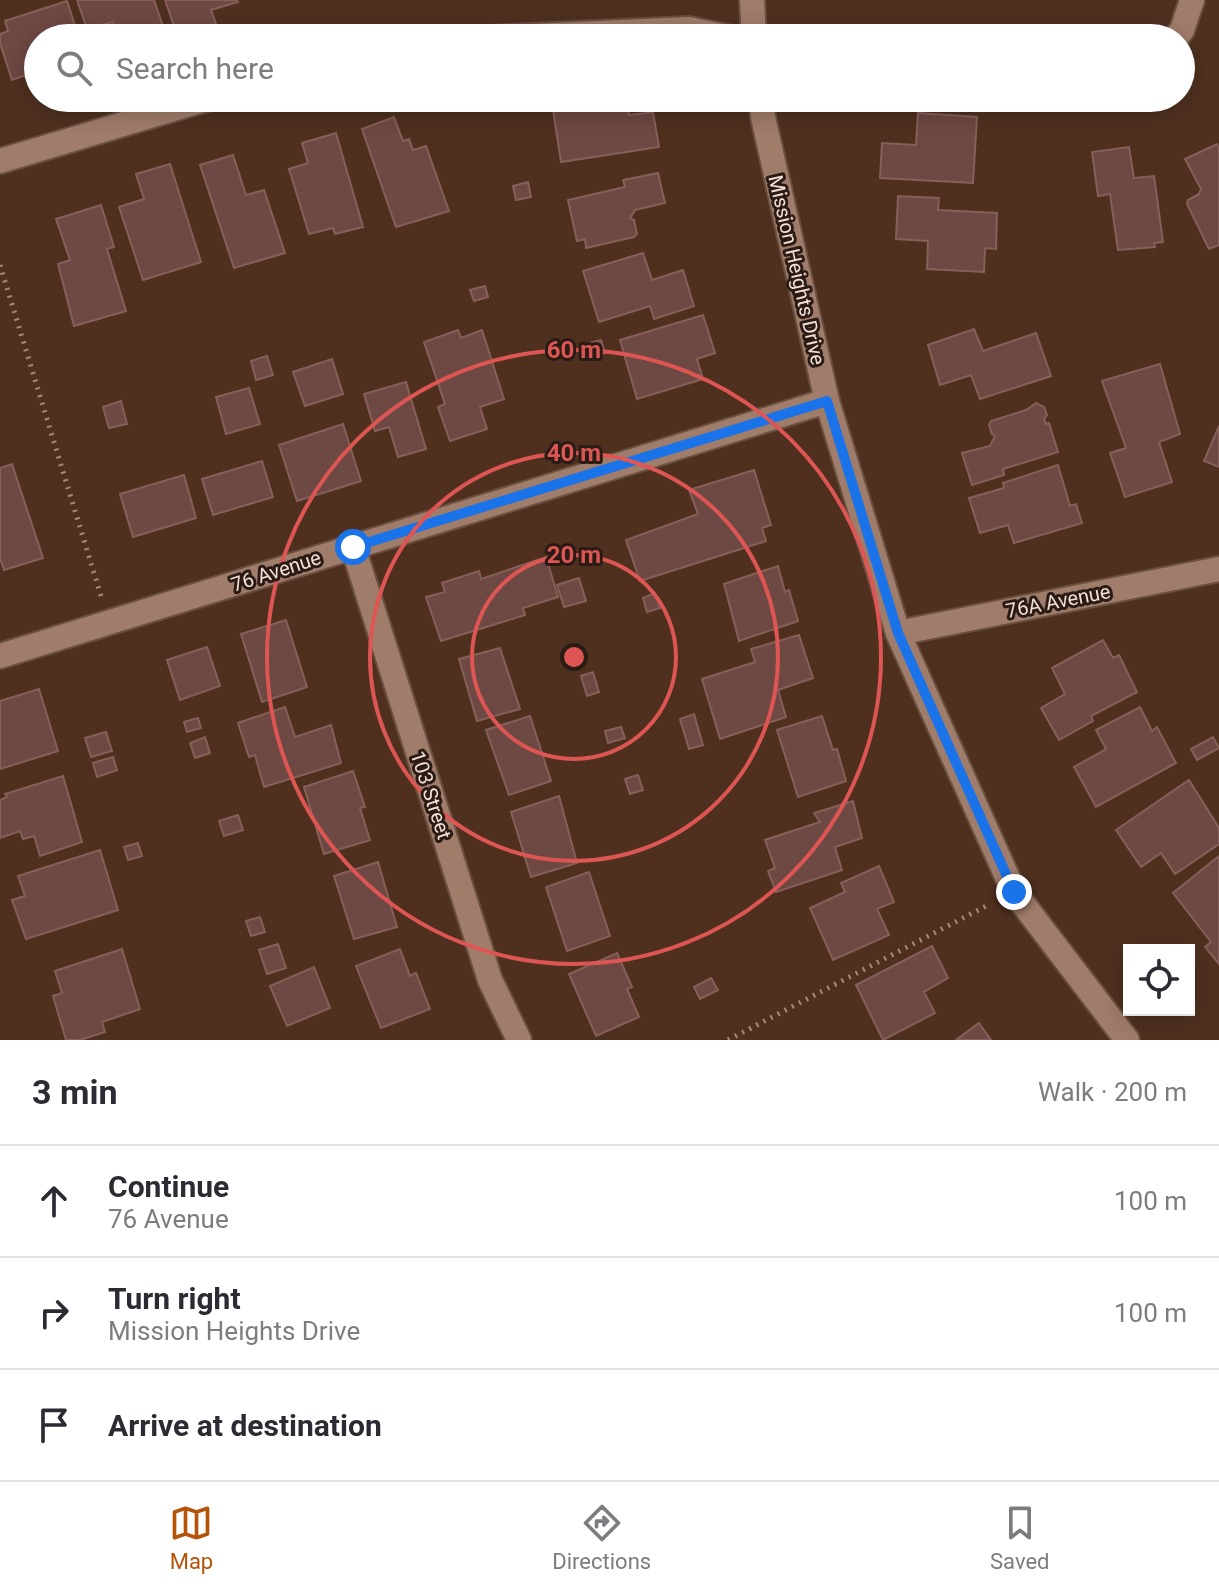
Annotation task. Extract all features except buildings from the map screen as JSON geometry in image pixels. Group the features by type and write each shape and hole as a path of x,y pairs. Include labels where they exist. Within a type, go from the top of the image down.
{"street":[{"path":"752,0 753,24"},
{"path":"1184,24 1192,0"},
{"path":"0,161 163,112"},
{"name":"Mission Heights Drive","path":"764,112 827,401 898,633 1014,892 1127,1040"},
{"name":"76 Avenue","path":"0,656 827,401"},
{"name":"103 Street","path":"353,547 490,980 519,1040"},
{"name":"76A Avenue","path":"898,633 1219,569"}],"path":[{"path":"0,265 110,624"},
{"path":"728,1040 1014,892"}],"route":[{"path":"353,547 827,401 898,633 1014,892"}]}
